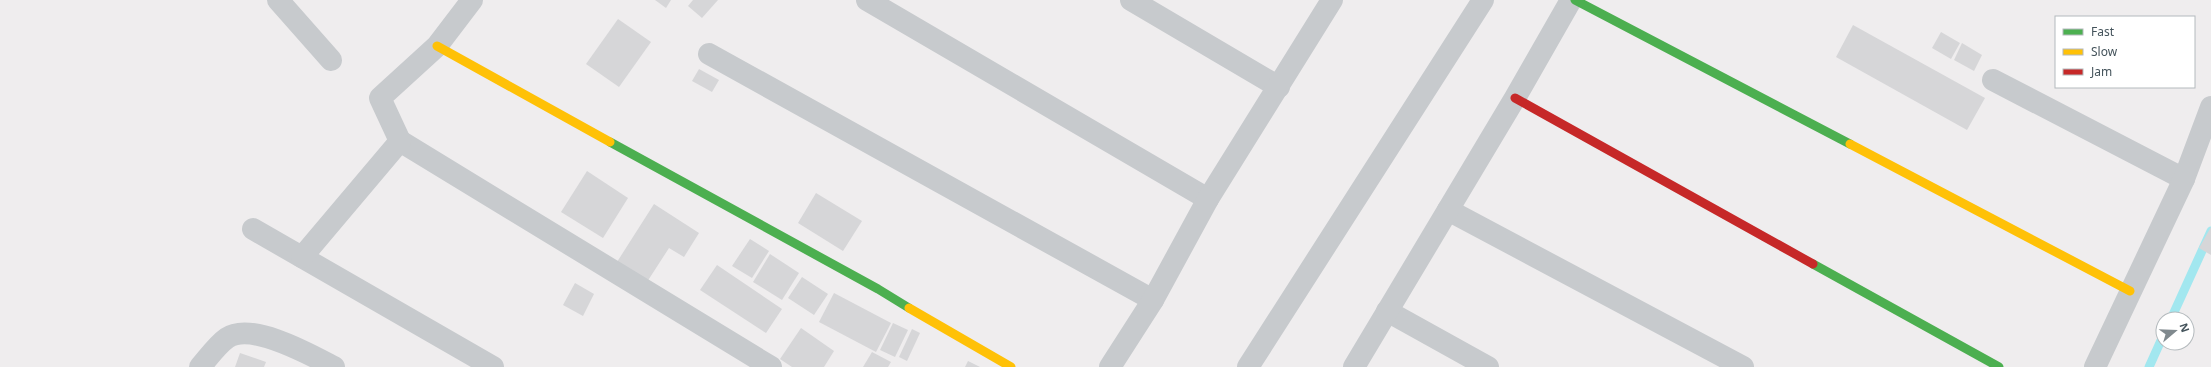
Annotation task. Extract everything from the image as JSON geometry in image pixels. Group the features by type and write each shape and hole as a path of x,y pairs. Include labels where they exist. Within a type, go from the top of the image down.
{"street":[{"path":"278,0 331,60"},
{"path":"472,0 437,46 380,98 400,141 771,367"},
{"path":"867,0 1208,199"},
{"path":"1131,0 1279,87"},
{"path":"1110,367 1152,300 1208,199 1332,0"},
{"path":"1248,367 1483,0"},
{"path":"1354,367 1516,98 1571,0"},
{"path":"1575,0 2130,291"},
{"path":"437,46 795,245 878,289 1011,367"},
{"path":"709,54 1152,300"},
{"path":"1993,80 2184,179"},
{"path":"1516,98 1999,367"},
{"path":"2095,367 2184,179 2211,107"},
{"path":"302,257 400,141"},
{"path":"1448,210 1743,367"},
{"path":"252,229 493,367"},
{"path":"1387,311 1488,367"},
{"path":"200,367 228,337 250,333 270,336 329,366"},
{"path":"218,367 228,337"}],"building":[{"path":"655,0 671,0 666,8"},
{"path":"693,0 718,0 702,18 688,6"},
{"path":"618,19 651,42 619,87 586,64"},
{"path":"1853,25 1985,98 1967,130 1836,57"},
{"path":"1941,32 1960,43 1951,59 1932,48"},
{"path":"1962,43 1982,55 1974,71 1954,60"},
{"path":"699,69 719,80 712,92 692,81"},
{"path":"587,171 628,198 603,238 561,212"},
{"path":"816,193 862,221 843,251 798,223"},
{"path":"654,204 699,233 684,257 669,248 647,282 617,262"},
{"path":"2211,227 2211,255 2199,248"},
{"path":"750,239 769,251 752,278 732,266"},
{"path":"770,254 799,273 782,300 753,282"},
{"path":"717,265 782,309 766,333 700,290"},
{"path":"802,277 828,294 814,315 788,298"},
{"path":"575,283 594,294 583,316 563,305"},
{"path":"834,293 891,323 876,352 819,322"},
{"path":"893,323 908,330 895,357 880,350"},
{"path":"801,328 834,351 824,367 792,367 780,359"},
{"path":"912,329 920,333 907,361 899,357"},
{"path":"872,352 891,362 888,367 863,367"},
{"path":"240,353 266,362 264,367 235,367"},
{"path":"968,361 980,367 965,367"}],"waterway":[{"path":"2175,311 2211,231"},
{"path":"2149,367 2156,351"}],"traffic: fast":[{"path":"1575,0 1850,144"},
{"path":"610,142 878,289 909,308"},
{"path":"1813,264 1999,367"}],"traffic: slow":[{"path":"437,46 610,142"},
{"path":"1850,144 2130,291"},
{"path":"909,308 1011,367"}],"traffic: jam":[{"path":"1515,98 1813,264"}]}
